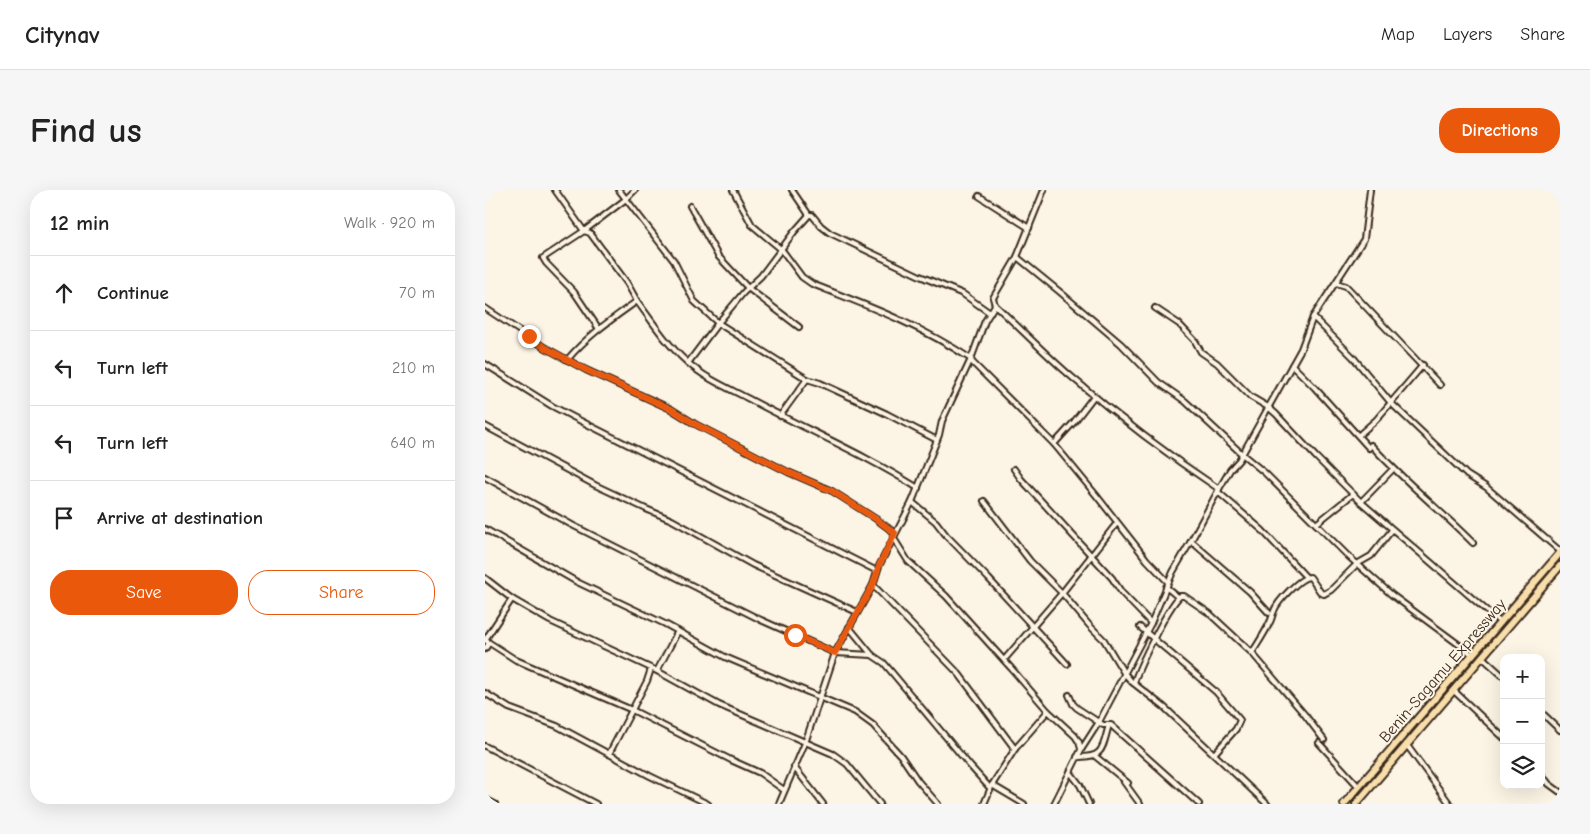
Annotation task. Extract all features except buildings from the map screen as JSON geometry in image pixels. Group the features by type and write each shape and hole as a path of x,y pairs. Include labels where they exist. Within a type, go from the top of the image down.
{"highway":[{"name":"Benin-Sagamu Expressway","path":"1344,804 1560,552"},
{"path":"1356,804 1560,566"}],"street":[{"path":"555,190 584,231 590,233 627,283 665,341 689,363 715,382 861,455 918,488"},
{"path":"619,190 674,261 694,301 717,323 807,379 820,382 937,440"},
{"path":"599,329 574,292 543,258 584,231 635,190"},
{"path":"733,190 752,225 782,250 802,277 812,284 895,316 944,341 971,359 1054,444 1147,560 1168,582"},
{"path":"793,190 809,215 812,214 821,226 830,233 920,276 963,294 990,313"},
{"path":"1044,190 1017,257 993,298 995,304 1044,352 1094,396 1158,447 1219,488"},
{"path":"1055,804 1077,756 1099,722 1151,623 1168,582 1219,488 1242,454 1292,365 1303,344 1313,317 1364,239 1370,190"},
{"path":"979,196 1029,228"},
{"path":"690,206 718,256 748,288 799,327"},
{"path":"689,363 717,323 761,276 809,215"},
{"path":"1017,257 1121,344 1158,382 1185,401 1265,473 1357,564 1392,595 1473,655"},
{"path":"1336,283 1346,286 1440,385"},
{"path":"567,360 599,329 637,301"},
{"path":"779,804 805,743 835,653 873,585 877,571 912,502 937,440 942,420 971,359 985,321 995,304"},
{"path":"485,308 567,360 671,409 695,424 788,472 832,491 876,519 894,535 907,561 946,596 1047,711 1075,736 1081,750"},
{"path":"1155,308 1179,324 1201,352 1217,363 1251,397 1268,407 1287,424 1316,457 1391,530 1501,623"},
{"path":"1313,317 1353,356 1391,403 1467,475 1486,487 1560,552"},
{"path":"485,364 540,399 575,418 877,571"},
{"path":"1292,365 1393,469 1473,542"},
{"path":"1359,435 1376,420 1423,365"},
{"path":"780,416 807,379"},
{"path":"1054,444 1094,396"},
{"path":"485,426 595,485 672,520 753,565 857,612"},
{"path":"1014,469 1112,578 1122,593 1151,623"},
{"path":"1361,502 1393,469"},
{"path":"485,478 580,530 761,620 835,653 872,655"},
{"path":"1219,488 1218,492 1262,530 1306,577 1313,579 1319,591 1324,594 1337,585 1357,564 1371,556 1391,530"},
{"path":"1316,524 1353,494"},
{"path":"984,501 1031,561 1104,640 1124,673 1164,707 1267,804"},
{"path":"912,502 936,522 1067,664"},
{"path":"1004,660 1062,593 1117,523"},
{"path":"485,529 577,582 678,631 725,657 855,712 873,725 901,756 918,781 938,804"},
{"path":"1191,542 1250,592 1269,613"},
{"path":"1252,653 1271,622 1277,606 1306,577"},
{"path":"485,578 512,599 550,621 657,671 719,705 833,754 847,764 880,804"},
{"path":"873,585 959,674 1015,749"},
{"path":"1166,587 1178,597"},
{"path":"1134,683 1138,671 1170,609 1178,597 1184,596 1209,613 1252,653 1324,740"},
{"path":"485,649 486,641 512,599"},
{"path":"849,627 872,655 884,663 971,767 991,786 1024,804"},
{"path":"1140,627 1154,639"},
{"path":"1140,627 1203,678"},
{"path":"1140,627 1216,692 1240,720 1236,729 1214,754"},
{"path":"657,671 678,631"},
{"path":"1146,633 1154,639"},
{"path":"486,641 516,660 632,710 760,773 784,790"},
{"path":"1134,655 1142,664"},
{"path":"1482,657 1500,673"},
{"path":"609,754 651,669"},
{"path":"1453,690 1500,734"},
{"path":"485,693 509,708 557,726 708,804"},
{"path":"1069,695 1073,704 1108,730"},
{"path":"984,804 991,786 1015,749 1047,711"},
{"path":"1545,716 1560,730"},
{"path":"1103,726 1109,725"},
{"path":"1077,756 1095,756 1102,750 1109,725"},
{"path":"1109,725 1199,804"},
{"path":"1319,743 1359,787"},
{"path":"1406,744 1450,804"},
{"path":"485,746 596,804"},
{"path":"1095,756 1127,783"},
{"path":"794,767 823,804"},
{"path":"1070,772 1080,785 1089,804"},
{"path":"1119,776 1140,804"},
{"path":"1545,779 1560,792"},
{"path":"485,799 495,804"}],"route":[{"path":"529,336 544,347 586,370 671,409 695,424 788,472 832,491 895,533 879,566 873,585 835,653 795,635"}]}
